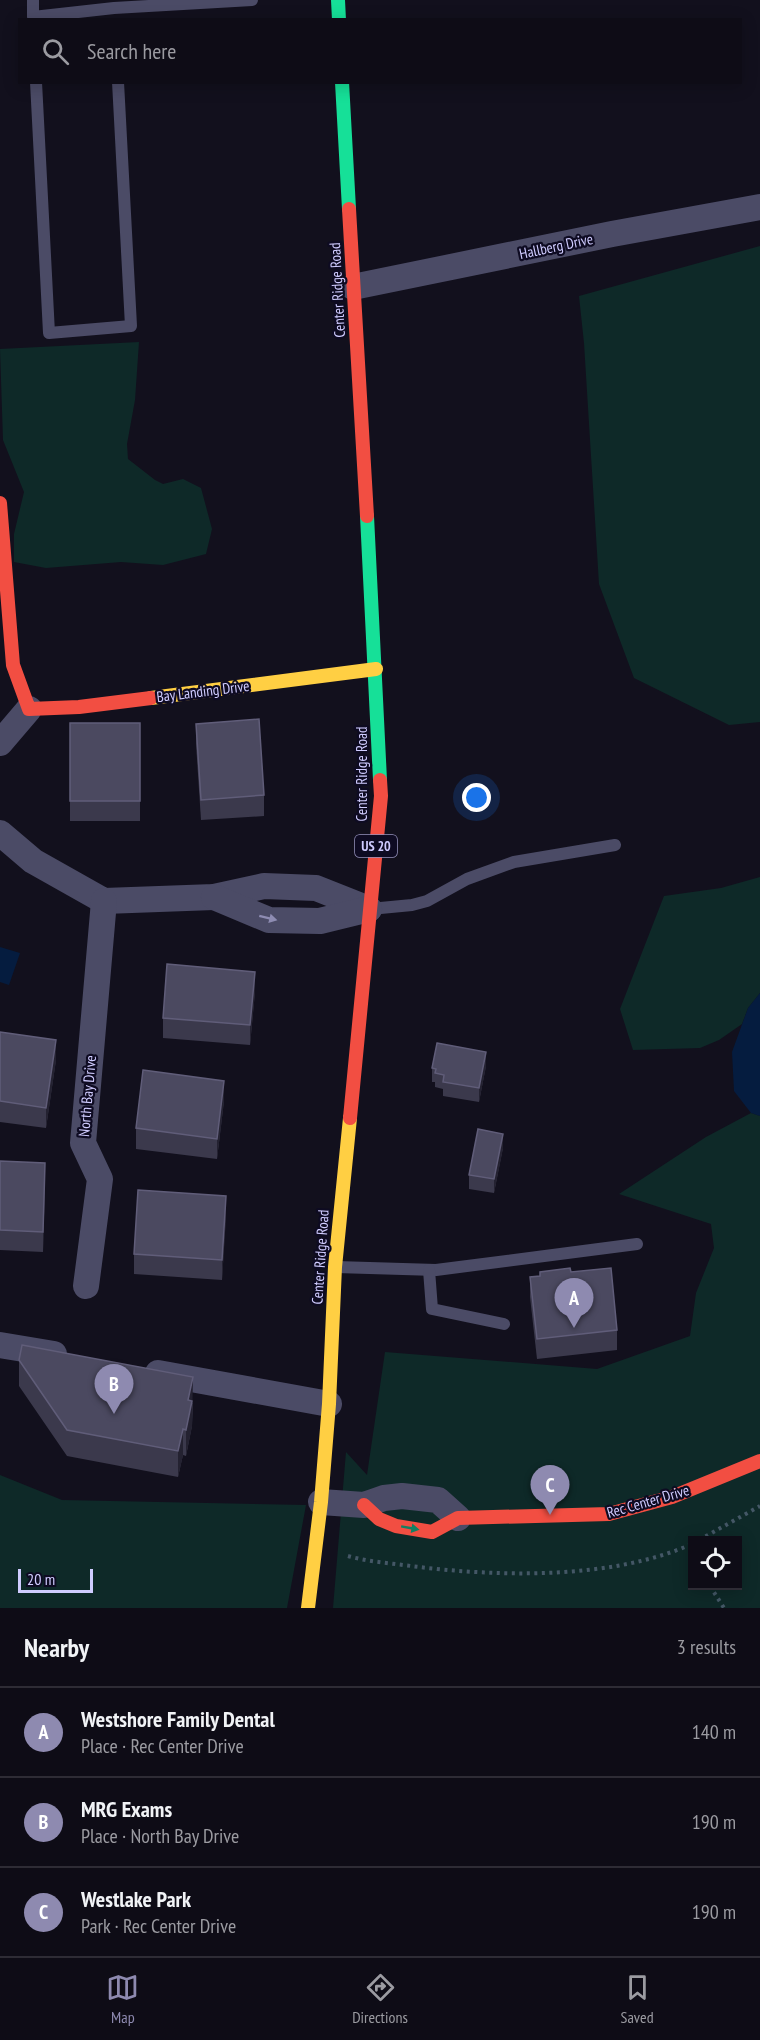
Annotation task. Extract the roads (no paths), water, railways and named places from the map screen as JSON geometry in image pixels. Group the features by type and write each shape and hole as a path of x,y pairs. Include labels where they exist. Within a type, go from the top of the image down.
{"main road":[{"path":"338,0 339,18"},
{"name":"Center Ridge Road","path":"308,1608 321,1502 329,1404 335,1267 381,796 376,669 342,84"},
{"path":"0,503 13,665 29,709"},
{"name":"Bay Landing Drive","path":"29,709 79,707 376,669"},
{"name":"Rec Center Drive","path":"459,1518 609,1514 672,1497 760,1461"}],"street":[{"name":"Hallberg Drive","path":"353,287 612,234 760,207"},
{"path":"0,743 29,709"},
{"path":"0,832 33,861 104,901 214,897 264,886 316,888 369,909"},
{"path":"214,897 269,920 320,921 369,909"},
{"name":"North Bay Drive","path":"86,1286 100,1179 83,1143 104,901"},
{"path":"0,1345 80,1359"},
{"path":"137,1369 329,1404"},
{"name":"Rec Center Drive","path":"321,1502 364,1506 384,1498 402,1496 438,1500 459,1518"}],"lane":[{"path":"33,0 33,18 114,14 252,0"},
{"path":"36,84 50,333 131,326 118,84"},
{"path":"369,909 412,905 427,900 467,879 514,862 615,845"},
{"path":"335,1267 429,1270 637,1244"},
{"path":"429,1270 432,1309 504,1324"}],"water":[{"path":"0,947 20,953 9,985 0,982"},
{"path":"760,993 760,1116 751,1113 734,1091 732,1052 748,1008"}],"place":[{"name":"Westshore Family Dental","path":"574,1328"},
{"name":"MRG Exams","path":"114,1414"},
{"name":"Westlake Park","path":"550,1515"}]}
